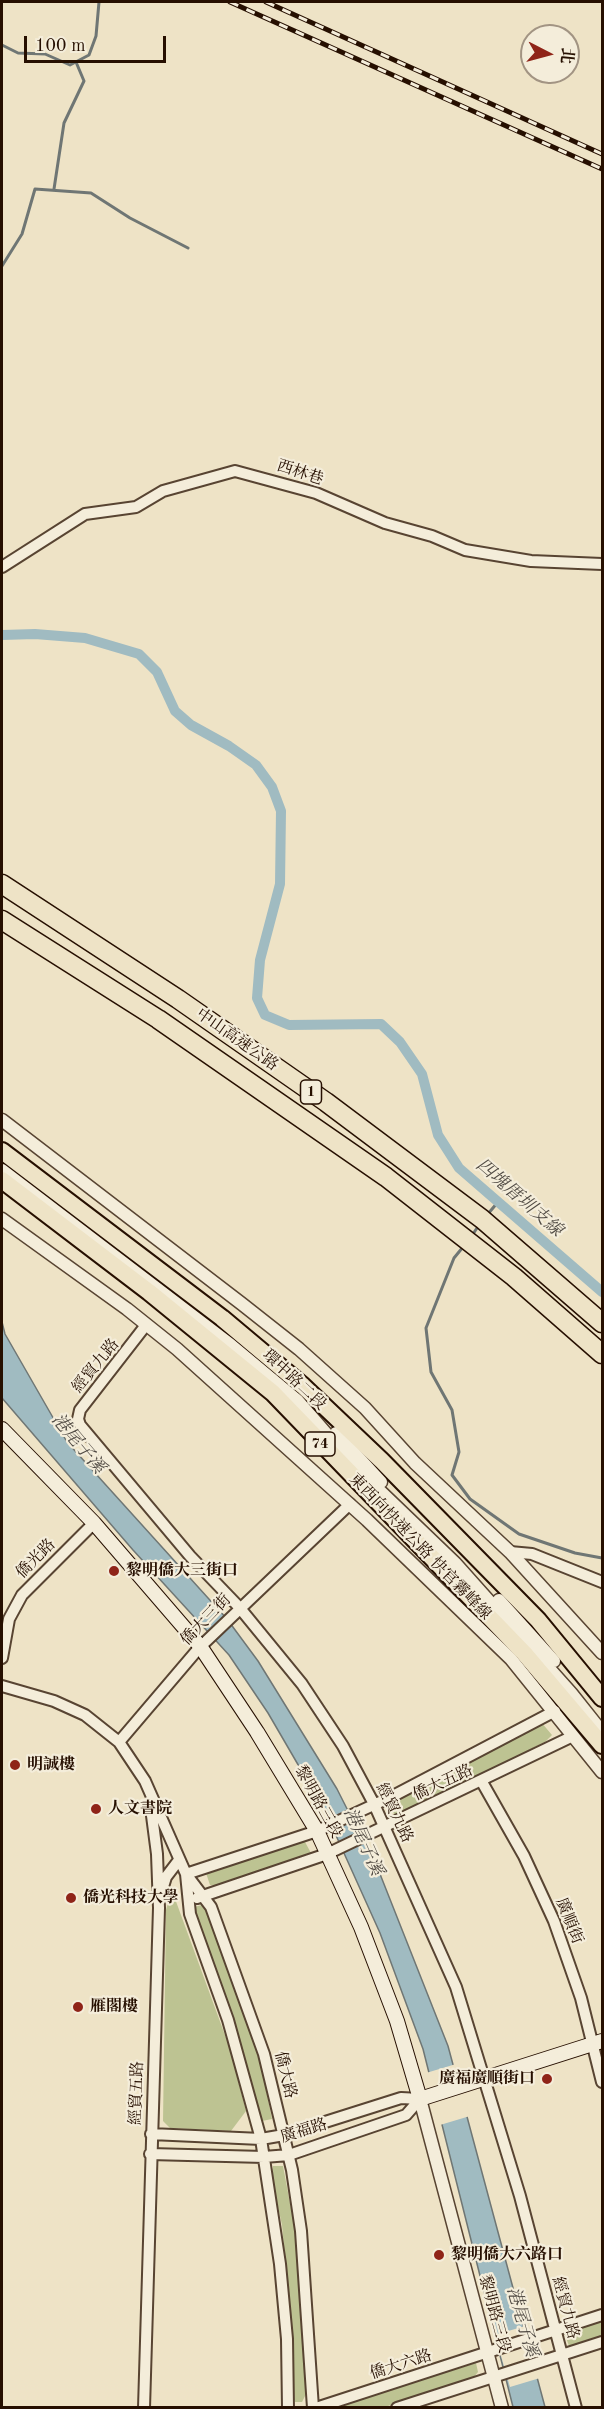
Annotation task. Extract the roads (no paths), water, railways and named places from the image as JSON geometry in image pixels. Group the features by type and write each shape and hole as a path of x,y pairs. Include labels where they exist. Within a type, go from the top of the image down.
{"highway":[{"name":"中山高速公路","path":"2,884 178,999 326,1102 482,1219 603,1323"},
{"name":"中山高速公路","path":"2,920 158,1019 386,1177 514,1277 603,1354"},
{"name":"東西向快速公路 快官霧峰線","path":"2,1151 222,1318 303,1386 382,1461 538,1620 603,1698"},
{"name":"東西向快速公路 快官霧峰線","path":"2,1180 149,1292 273,1393 524,1653 603,1745"}],"main road":[{"name":"黎明路三段","path":"2,1429 94,1523 200,1646 257,1731 317,1832 361,1927 397,2021 421,2099"},
{"path":"421,2099 598,2043"}],"street":[{"name":"西林巷","path":"2,567 85,514 136,507 163,491 235,471 316,493 385,523 432,536 465,550 531,561 603,564"},
{"name":"環中路二段","path":"2,1120 299,1349 365,1408 415,1463 510,1552 603,1653"},
{"name":"環中路二段","path":"2,1163 216,1325 312,1407 372,1473 527,1629 603,1720"},
{"name":"環中路二段","path":"2,1170 222,1338 297,1400 356,1468 455,1563 603,1732"},
{"path":"2,1219 147,1325 232,1396 350,1504 511,1659 603,1772"},
{"name":"經貿九路","path":"147,1325 80,1410 78,1419 82,1428 190,1556 302,1684 343,1746 374,1804 456,1987 479,2080 520,2196 576,2408"},
{"name":"僑大三街","path":"119,1742 200,1646 350,1504"},
{"name":"僑光路","path":"2,1658 9,1619 22,1595 94,1523"},
{"path":"510,1552 532,1554 603,1582"},
{"name":"僑大路","path":"2,1686 54,1701 85,1715 119,1742 145,1781 178,1860 211,1907 240,1982 264,2054 284,2135 301,2231 315,2408"},
{"name":"僑大五路","path":"186,1874 317,1832 555,1711"},
{"name":"僑大五路","path":"189,1901 327,1854 482,1782 573,1736"},
{"name":"經貿五路","path":"144,2408 159,1908 153,1817 145,1781"},
{"name":"廣順街","path":"482,1782 524,1856 554,1921 598,2043 603,2082"},
{"path":"159,1908 166,1876 178,1860"},
{"name":"僑大路","path":"186,1874 190,1914 231,2030 261,2139 283,2292 288,2408"},
{"name":"廣福路","path":"151,2134 261,2139 284,2135 401,2098 421,2099"},
{"name":"廣福路","path":"150,2154 264,2157 288,2155 406,2115 421,2099"},
{"name":"黎明路三段","path":"421,2099 491,2351 502,2408"},
{"path":"555,2329 603,2315"},
{"name":"僑大六路","path":"315,2408 555,2329"},
{"path":"397,2408 497,2374 603,2342"}],"water":[{"name":"港尾子溪","path":"2,1322 5,1334 67,1442 227,1619 258,1661 337,1789 380,1874 448,2046 545,2407 513,2407 423,2049 380,1933 325,1811 268,1713 229,1655 133,1550 2,1398"}],"waterway":[{"path":"2,45 18,53 45,54 70,65 89,55 96,36 99,2"},
{"path":"54,189 64,123 84,81 76,62"},
{"path":"2,266 22,234 35,189 91,193 130,218 188,248"},
{"name":"四塊厝圳支線","path":"2,635 35,634 85,638 139,654 157,672 175,711 191,725 229,746 256,765 272,787 281,811 280,884 260,960 257,998 265,1015 289,1025 381,1024 400,1042 422,1074 438,1135 459,1168 602,1292"},
{"path":"487,1215 498,1202"},
{"path":"471,1237 479,1225"},
{"path":"463,1247 454,1258 426,1328 431,1372 452,1410 459,1452 452,1475 470,1499 519,1534 575,1553 602,1558"}],"railway":[{"path":"230,2 602,169"},
{"path":"266,2 602,154"}],"place":[{"name":"黎明僑大三街口","path":"114,1571"},
{"name":"明誠樓","path":"15,1765"},
{"name":"人文書院","path":"96,1809"},
{"name":"僑光科技大學","path":"71,1898"},
{"name":"雁閣樓","path":"78,2007"},
{"name":"廣福廣順街口","path":"547,2079"},
{"name":"黎明僑大六路口","path":"439,2255"}]}
